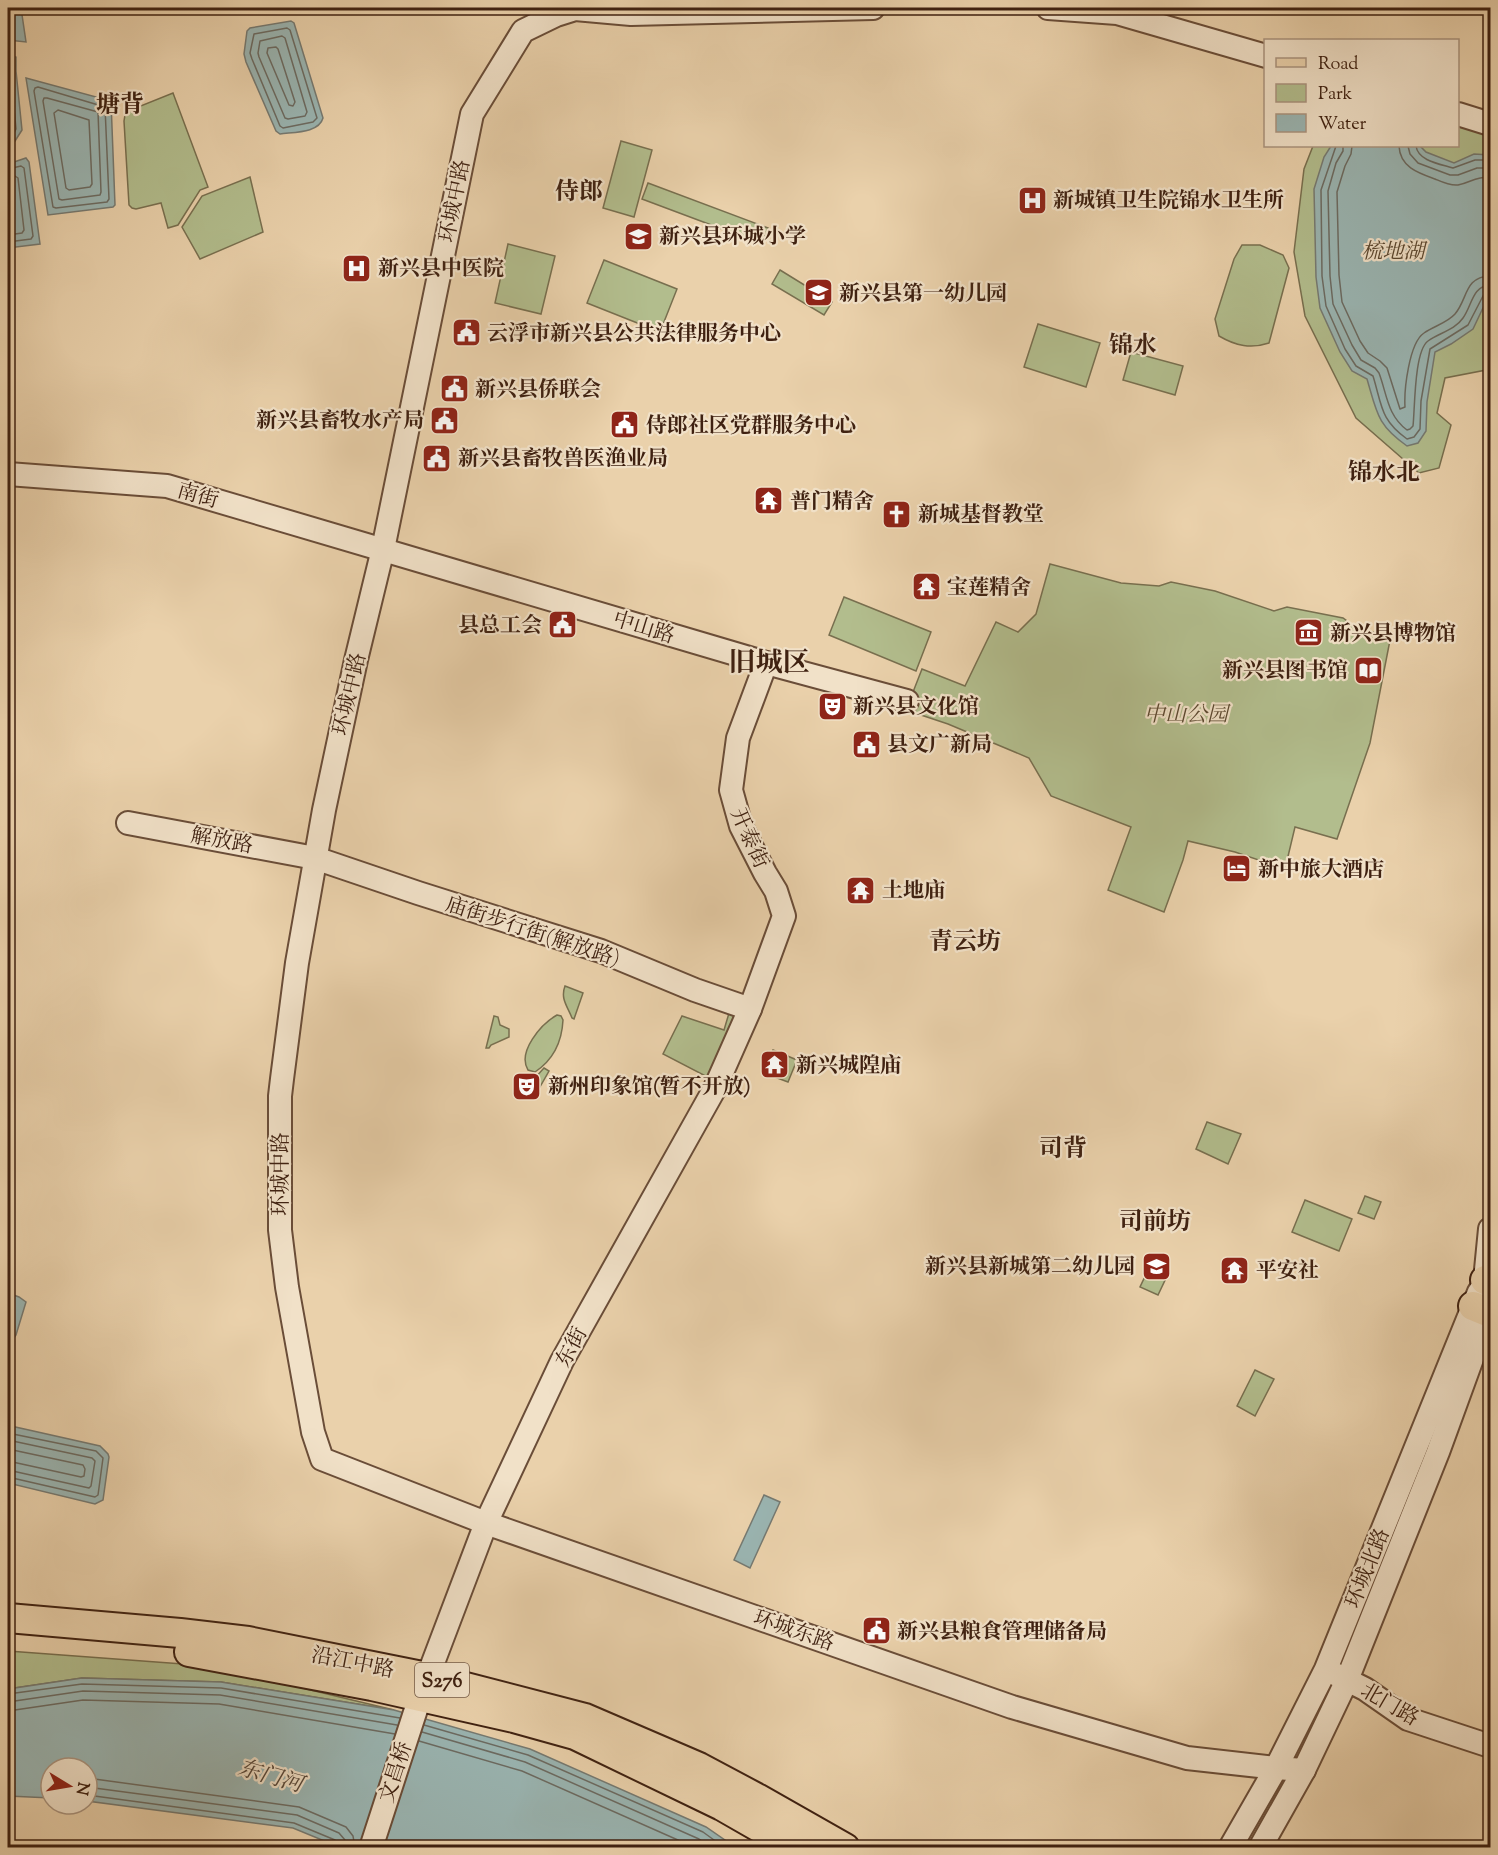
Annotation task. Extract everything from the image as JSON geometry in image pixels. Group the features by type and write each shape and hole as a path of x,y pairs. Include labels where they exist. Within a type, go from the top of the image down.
{"main road":[{"name":"沿江中路","path":"8,1618 248,1641 424,1687 514,1718 575,1735 722,1806 795,1848"},
{"name":"沿江中路","path":"8,1636 203,1653 424,1687 585,1718 699,1767 845,1848"}],"street":[{"name":"环城中路","path":"313,1432 287,1287 280,1230 280,1096 297,963 332,769 383,549 472,114 523,31 533,8"},
{"path":"523,31 574,8 631,14 873,8"},
{"path":"1047,8 1117,10 1264,55"},
{"path":"1459,114 1491,124"},
{"name":"南街","path":"8,474 167,486 383,549"},
{"name":"中山路","path":"383,549 766,663 907,701"},
{"name":"开泰街","path":"750,1009 784,916 776,891 741,826 730,790 738,738 766,663"},
{"name":"解放路","path":"128,823 315,858"},
{"name":"庙街步行街(解放路)","path":"315,858 602,951 695,990 750,1009"},
{"name":"东街","path":"424,1687 486,1523 562,1361 715,1088 750,1009"},
{"name":"环城北路","path":"1260,1848 1304,1770 1347,1680 1438,1452 1484,1310 1491,1229"},
{"name":"环城北路","path":"1230,1848 1294,1733 1326,1669 1484,1310"},
{"name":"环城东路","path":"313,1432 322,1459 486,1523 1012,1707 1187,1758 1304,1770"},
{"name":"北门路","path":"1326,1669 1365,1689 1408,1719 1491,1746"},
{"name":"文昌桥","path":"370,1848 424,1687"},
{"path":"1245,1765 1272,1756 1294,1733"},
{"path":"1245,1765 1253,1767 1259,1777 1258,1790 1252,1809"}],"green space":[{"path":"173,93 208,187 200,190 178,225 168,228 161,203 136,209 129,205 124,121 128,111"},
{"name":"梳地湖","path":"1459,114 1490,124 1490,358 1486,370 1445,378 1437,413 1451,425 1439,468 1419,473 1356,418 1305,316 1294,252 1304,169 1313,147 1459,147"},
{"path":"621,141 652,150 634,217 603,208"},
{"path":"250,177 263,232 200,259 182,227 202,196"},
{"path":"648,183 768,228 762,244 642,199"},
{"path":"508,244 555,256 541,314 495,303"},
{"path":"1242,245 1260,245 1283,255 1289,268 1269,343 1262,345 1244,346 1219,336 1215,319 1234,259"},
{"path":"604,260 677,289 660,332 587,303"},
{"path":"780,270 832,302 824,315 772,284"},
{"path":"1038,324 1100,343 1086,387 1024,367"},
{"path":"1131,352 1183,366 1175,395 1123,380"},
{"name":"中山公园","path":"1050,564 1121,583 1159,586 1171,582 1215,591 1274,611 1287,607 1343,618 1358,629 1391,635 1370,743 1337,839 1295,827 1285,869 1235,852 1188,841 1164,912 1108,890 1131,827 1051,796 1029,758 948,724 906,710 922,669 965,686 996,622 1018,632 1036,614"},
{"path":"844,597 931,632 916,671 829,635"},
{"path":"565,986 583,993 574,1019 564,999"},
{"path":"732,1003 750,1009 717,1082 663,1054 682,1016 724,1030"},
{"path":"557,1015 563,1020 561,1035 552,1056 535,1072 528,1070 525,1063 526,1055 532,1039"},
{"path":"494,1016 498,1017 500,1025 509,1029 509,1037 486,1048"},
{"path":"773,1050 797,1060 788,1082 764,1073"},
{"path":"544,1068 549,1071 533,1099 529,1097 534,1079"},
{"path":"1207,1122 1241,1134 1228,1164 1196,1149"},
{"path":"1365,1196 1381,1202 1374,1219 1358,1213"},
{"path":"1305,1200 1352,1219 1339,1251 1292,1232"},
{"path":"1149,1268 1167,1276 1158,1295 1140,1287"},
{"path":"1255,1370 1274,1379 1255,1416 1237,1406"},
{"path":"8,1651 210,1666 394,1710 221,1682 82,1678 8,1689"}],"water":[{"path":"8,8 21,8 26,42 8,40"},
{"path":"291,21 294,23 323,118 317,127 280,134 276,131 244,54 247,31 250,28"},
{"path":"8,55 16,57 22,130 15,141 8,143"},
{"path":"26,78 111,101 115,205 113,207 48,215"},
{"name":"梳地湖","path":"1330,147 1421,147 1426,152 1454,163 1474,154 1490,155 1490,293 1473,329 1435,352 1427,402 1426,431 1418,443 1407,446 1384,425 1376,410 1367,379 1352,371 1340,352 1320,308 1316,277 1314,189 1324,157"},
{"path":"26,158 29,162 40,244 8,248 8,164"},
{"path":"8,1293 26,1302 16,1335 8,1347"},
{"path":"11,1426 100,1446 109,1457 103,1500 95,1504 8,1483 8,1428"},
{"path":"764,1495 780,1502 750,1568 734,1560"},
{"name":"东门河","path":"82,1678 221,1682 394,1710 530,1749 706,1827 735,1847 339,1847 293,1828 99,1803 99,1756 39,1756 39,1797 8,1796 8,1689"}],"place":[{"name":"新城镇卫生院锦水卫生所","path":"1032,200"},
{"name":"新兴县环城小学","path":"638,236"},
{"name":"新兴县中医院","path":"357,268"},
{"name":"新兴县第一幼儿园","path":"818,293"},
{"name":"云浮市新兴县公共法律服务中心","path":"466,333"},
{"name":"新兴县侨联会","path":"454,389"},
{"name":"新兴县畜牧水产局","path":"445,420"},
{"name":"侍郎社区党群服务中心","path":"625,425"},
{"name":"新兴县畜牧兽医渔业局","path":"437,458"},
{"name":"普门精舍","path":"769,501"},
{"name":"新城基督教堂","path":"897,514"},
{"name":"宝莲精舍","path":"926,587"},
{"name":"县总工会","path":"563,625"},
{"name":"新兴县博物馆","path":"1309,633"},
{"name":"新兴县图书馆","path":"1369,670"},
{"name":"新兴县文化馆","path":"832,706"},
{"name":"县文广新局","path":"866,744"},
{"name":"新中旅大酒店","path":"1237,869"},
{"name":"土地庙","path":"861,890"},
{"name":"新兴城隍庙","path":"775,1065"},
{"name":"新州印象馆(暂不开放)","path":"527,1086"},
{"name":"新兴县新城第二幼儿园","path":"1156,1266"},
{"name":"平安社","path":"1235,1270"},
{"name":"新兴县粮食管理储备局","path":"876,1631"}],"district":[{"name":"塘背","path":"120,104"},
{"name":"侍郎","path":"579,191"},
{"name":"锦水","path":"1133,345"},
{"name":"锦水北","path":"1384,472"},
{"name":"旧城区","path":"769,662"},
{"name":"青云坊","path":"965,941"},
{"name":"司背","path":"1063,1148"},
{"name":"司前坊","path":"1155,1221"}]}
